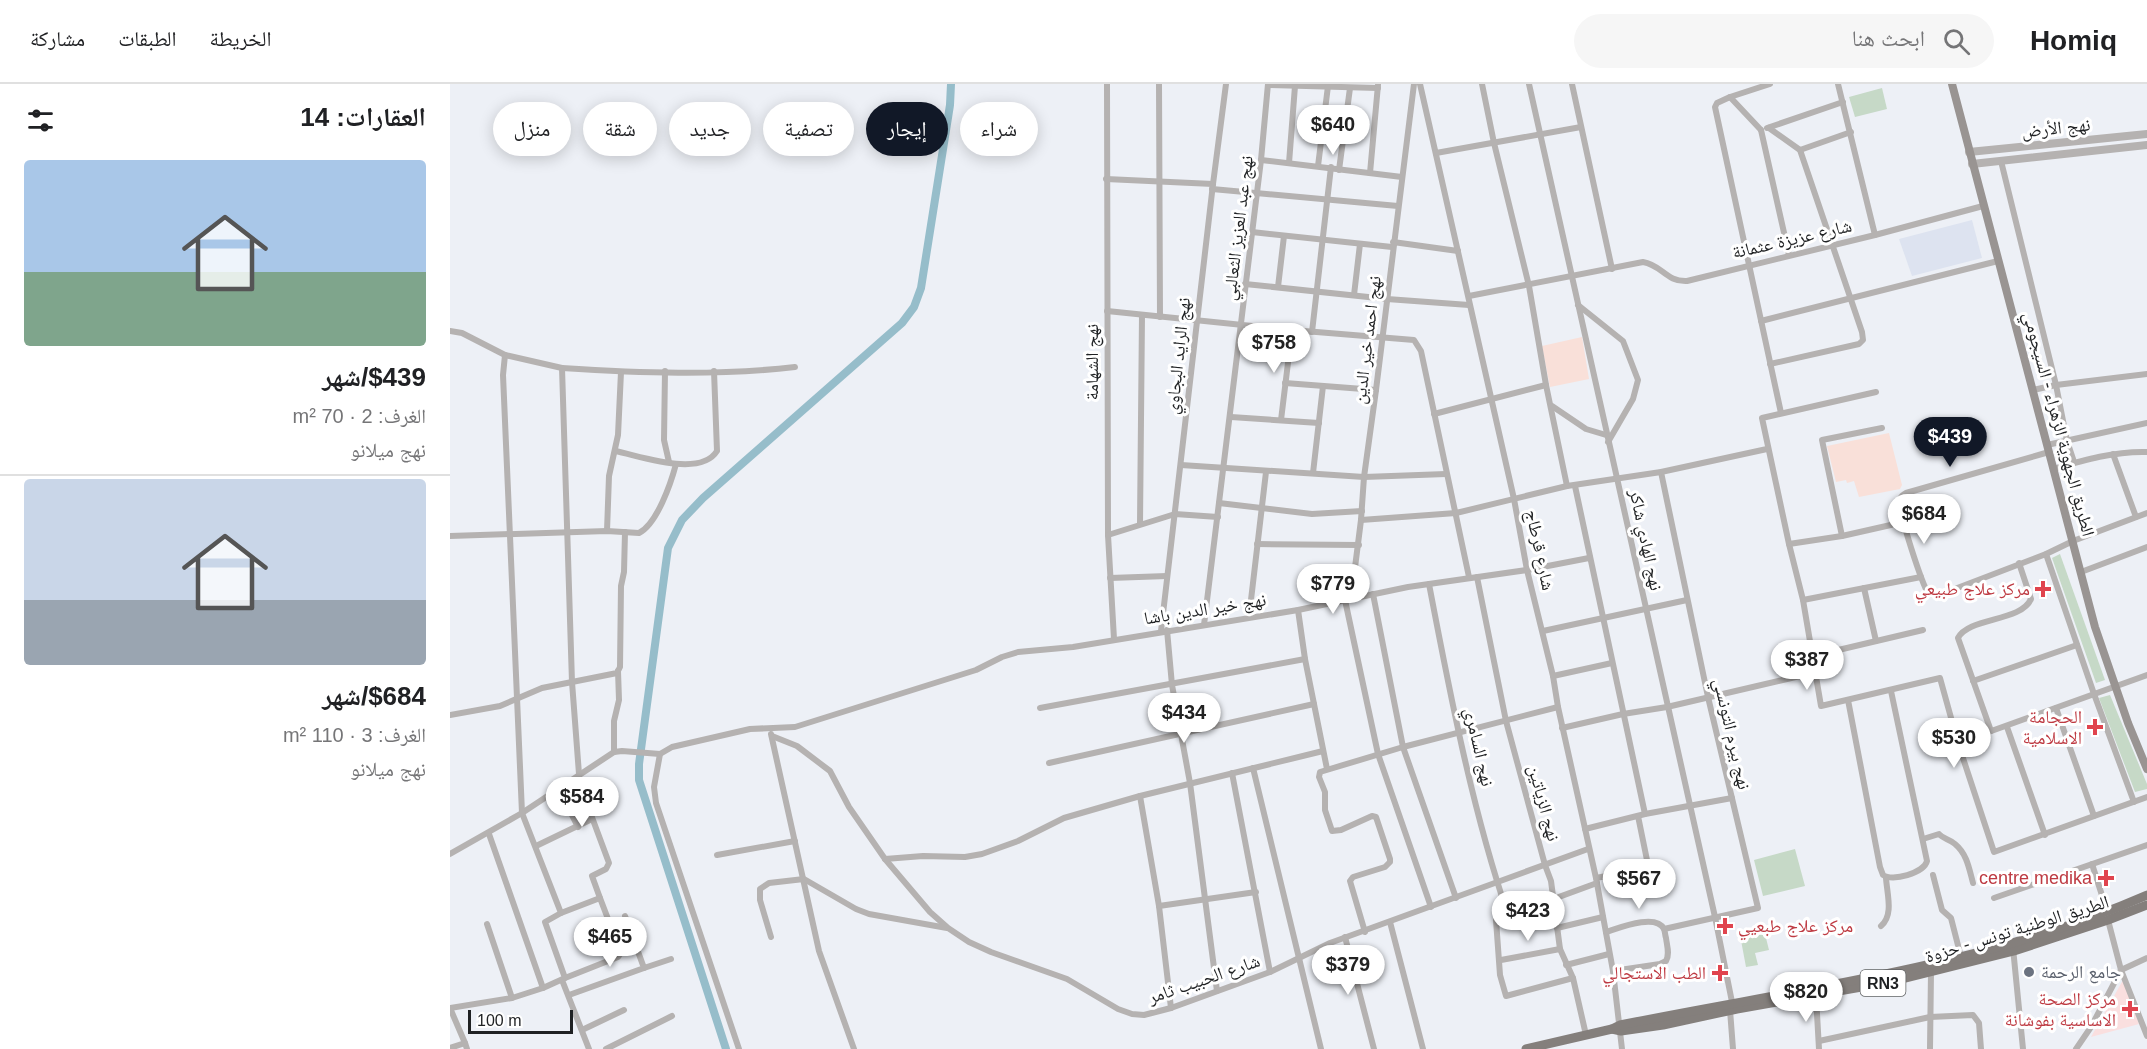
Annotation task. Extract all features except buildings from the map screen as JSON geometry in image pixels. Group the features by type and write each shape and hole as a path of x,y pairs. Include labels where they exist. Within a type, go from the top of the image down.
{"main road":[{"name":"الطريق الجهوية الزهراء - السيجومي","path":"1952,84 2095,627 2115,687 2147,769"},
{"name":"الطريق الوطنية تونس - حزوة","path":"2108,916 2147,895"},
{"name":"الطريق الوطنية تونس - حزوة","path":"1731,1006 1816,996 1931,972 2147,904"},
{"name":"الطريق الوطنية تونس - حزوة","path":"1526,1049 1618,1028 1664,1025 1731,1006 2013,947"}],"street":[{"name":"نهج الشهامة","path":"1107,84 1108,535 1113,639"},
{"path":"1159,84 1160,317"},
{"name":"نهج الرايد البجاوي","path":"1216,991 1190,783 1164,630 1167,576 1226,84"},
{"path":"1268,84 1350,88 1378,86 1370,173"},
{"name":"نهج عبد العزيز الثعالبي","path":"1204,625 1242,325 1268,84"},
{"name":"نهج احمد خير الدين","path":"1348,599 1359,545 1364,477 1414,84"},
{"name":"شارع قرطاج","path":"1420,84 1514,499 1527,570 1553,676 1562,728 1596,881 1613,971 1622,1049"},
{"path":"1482,84 1529,286 1546,385 1604,618 1641,815 1648,865 1642,869 1596,881 1554,900 1496,920 1501,960 1500,975 1506,996 1573,978"},
{"name":"نهج الهادي شاكر","path":"1529,84 1715,917 1731,1006 1733,1049"},
{"path":"1572,84 1612,269"},
{"path":"1770,84 1730,97 1717,103 1715,107 1781,414"},
{"path":"1838,84 1875,235"},
{"path":"1288,163 1295,86"},
{"path":"1318,166 1328,86"},
{"path":"1339,170 1350,88"},
{"path":"1730,97 1761,130 1788,255"},
{"path":"1761,130 1843,102"},
{"path":"1436,153 1581,127"},
{"path":"1769,128 1800,150 1863,340 1859,344 1770,364"},
{"path":"1800,150 1851,132"},
{"name":"نهج الأرض","path":"1969,152 2147,134"},
{"name":"نهج الأرض","path":"1972,164 2147,145"},
{"path":"1261,160 1402,177"},
{"path":"2001,161 2056,385 2067,441 2074,462"},
{"path":"1312,332 1331,167"},
{"path":"1106,179 1212,186 1256,194 1398,206"},
{"name":"شارع عزيزة عثمانة","path":"1468,296 1647,262 1671,279 1679,281 1697,279 1983,206"},
{"path":"1252,232 1360,244 1458,251"},
{"path":"1278,287 1284,236"},
{"path":"1354,295 1360,244"},
{"path":"1761,321 1998,261"},
{"path":"1245,284 1469,305"},
{"path":"1551,406 1587,429 1607,438 1633,399 1638,380 1623,341 1577,305"},
{"path":"1107,311 1414,340 1421,351 1469,577"},
{"path":"1140,524 1142,315"},
{"path":"1281,420 1292,330"},
{"path":"450,331 469,335 505,355 562,368 621,372 760,370 795,367"},
{"path":"505,355 503,375 522,813 561,913"},
{"path":"450,1048 466,1046 450,1008 512,998 543,988 621,955 592,876 606,869 609,863 578,775 572,682 562,368"},
{"path":"450,536 607,531 639,533 648,526 670,488 672,463 664,440 665,371"},
{"path":"615,451 672,463 695,464 712,458 717,451 714,371"},
{"path":"607,531 609,476 619,420 621,372"},
{"path":"2033,390 2147,374"},
{"path":"1285,383 1376,390"},
{"path":"1434,414 1546,385"},
{"path":"1313,473 1323,386"},
{"path":"1876,392 1762,418 1767,449 1803,600 1821,706 1940,678 1958,743 1994,852 2147,797"},
{"path":"1231,417 1319,423"},
{"path":"2147,423 2067,441 1906,493 1900,501 1921,577 1927,593 1933,596 2147,513"},
{"path":"1842,536 1822,440 1882,428"},
{"path":"1361,520 1456,513 1571,486 1660,472 1767,449"},
{"path":"2053,469 2074,462 2129,451 2145,452 2147,460"},
{"path":"2113,454 2136,517"},
{"path":"1181,465 1364,477 1446,474"},
{"path":"1249,617 1266,472"},
{"name":"نهج بيرم التونسي","path":"1605,932 1652,921 1664,928 1758,908 1708,697 1660,472"},
{"path":"1219,503 1312,514 1362,511"},
{"path":"1108,535 1175,514 1218,517"},
{"path":"1789,544 1842,536 1904,522"},
{"path":"614,752 614,721 619,700 621,586 624,572 625,532"},
{"path":"1257,544 1359,545"},
{"path":"2081,572 2145,547 2147,556"},
{"path":"2046,554 2134,802"},
{"name":"نهج خير الدين باشا","path":"658,755 672,747 720,735 770,727 795,727 976,670 1010,654 1298,610 1373,594 1589,558"},
{"path":"1991,731 1958,638 1964,631 2030,603 2031,599 2019,563"},
{"path":"1110,578 1167,576"},
{"name":"نهج الزياتين","path":"1477,577 1506,721 1551,881 1560,949 1573,978 1586,1035"},
{"path":"1803,600 1921,577"},
{"name":"نهج السامري","path":"1429,584 1460,733 1497,884 1508,915"},
{"path":"1864,588 1876,641"},
{"path":"1373,594 1403,747 1456,898"},
{"path":"1348,599 1378,754 1431,907"},
{"path":"1543,631 1687,600"},
{"path":"1298,610 1325,770"},
{"path":"1813,656 1923,630"},
{"path":"1973,681 2077,645"},
{"path":"1040,708 1305,659"},
{"path":"1553,676 1612,663"},
{"path":"450,715 500,706 530,692 613,675 618,671"},
{"path":"1562,728 1667,707 1816,672"},
{"path":"1958,743 2147,675"},
{"path":"1886,878 1921,870 1926,866 1927,861 1891,691"},
{"path":"1848,700 1880,867 1886,878 1889,912 1881,926"},
{"path":"1049,763 1314,704"},
{"path":"1365,932 1350,881 1353,877 1385,867 1390,859 1376,817 1372,816 1341,830 1332,831 1325,810 1325,792 1319,774 1325,770 1378,754 1558,707"},
{"path":"2056,708 2094,816"},
{"path":"770,727 819,951 854,1049"},
{"path":"2007,727 2045,835"},
{"name":"شارع الحبيب ثامر","path":"772,736 797,746 830,771 849,807 885,859 930,912 948,928 969,942 991,952 1067,979 1118,1009 1144,1015 1171,1008 1270,972 1345,937 1365,932 1588,849"},
{"path":"450,854 489,834 614,752 630,751 658,755 655,778 656,803 739,1049"},
{"path":"885,859 923,856 964,857 982,854 1018,841 1064,818 1190,783 1323,751"},
{"path":"1253,768 1321,1049"},
{"path":"1232,773 1270,972"},
{"path":"558,788 578,826"},
{"path":"1140,796 1159,906 1171,1008"},
{"path":"1585,829 1641,815 1732,798"},
{"path":"536,846 592,819"},
{"path":"489,834 543,988"},
{"path":"1923,839 1939,834 1954,843 1967,858 1973,883"},
{"path":"717,855 795,841"},
{"path":"1994,898 2147,845"},
{"path":"2092,864 2121,970 2147,1036"},
{"path":"1933,874 1942,910 1951,918 1961,957"},
{"path":"771,937 760,900 760,889 769,883 804,879 869,914 948,928"},
{"path":"1159,906 1256,892"},
{"path":"589,1049 545,922 561,913 600,898"},
{"path":"625,916 645,968"},
{"path":"1557,928 1603,916"},
{"path":"1390,922 1423,1049"},
{"path":"487,924 512,998"},
{"path":"1613,971 1656,965 1666,961 1668,952 1664,928"},
{"path":"1345,937 1374,1049"},
{"path":"2013,947 2023,1049"},
{"path":"1501,960 1560,949"},
{"path":"1566,965 1609,954"},
{"path":"2076,1049 2091,1027 2121,970 2147,958"},
{"path":"569,995 671,959"},
{"path":"1930,1049 1931,972"},
{"path":"1816,996 1819,1049"},
{"path":"582,1030 624,1010"},
{"path":"606,1049 672,1016"},
{"path":"1819,1041 1930,1017 1976,1016 1979,1023 1981,1049"}],"shaded area":[{"path":"1972,220 1982,258 1912,276 1899,239"},
{"path":"1582,337 1589,379 1550,387 1542,346"},
{"path":"1889,433 1902,485 1900,489 1859,497 1854,481 1836,482 1827,446"},
{"name":"مركز الصحة الاساسية بفوشانة","path":"2123,980 2139,1024 2091,1037"}],"green space":[{"path":"1882,88 1887,109 1855,117 1849,97"},
{"path":"2060,554 2105,680 2096,683 2052,558"},
{"path":"2110,695 2147,784 2147,789 2135,792 2099,698"},
{"path":"1795,849 1805,886 1763,896 1754,860"},
{"path":"1764,930 1769,950 1755,953 1758,965 1746,967 1740,935"}],"waterway":[{"path":"726,1049 639,780 639,764 668,548 682,520 703,498 902,323 914,307 921,288 950,105 951,84"}],"place":[{"name":"مركز علاج طبيعي","path":"2043,589"},
{"name":"الحجامة الاسلامية","path":"2095,727"},
{"name":"centre medika","path":"2106,878"},
{"name":"مركز علاج طبعيي","path":"1725,926"},
{"name":"جامع الرحمة","path":"2029,972"},
{"name":"الطب الاستجالي","path":"1720,973"},
{"name":"مركز الصحة الاساسية بفوشانة","path":"2130,1009"}]}
